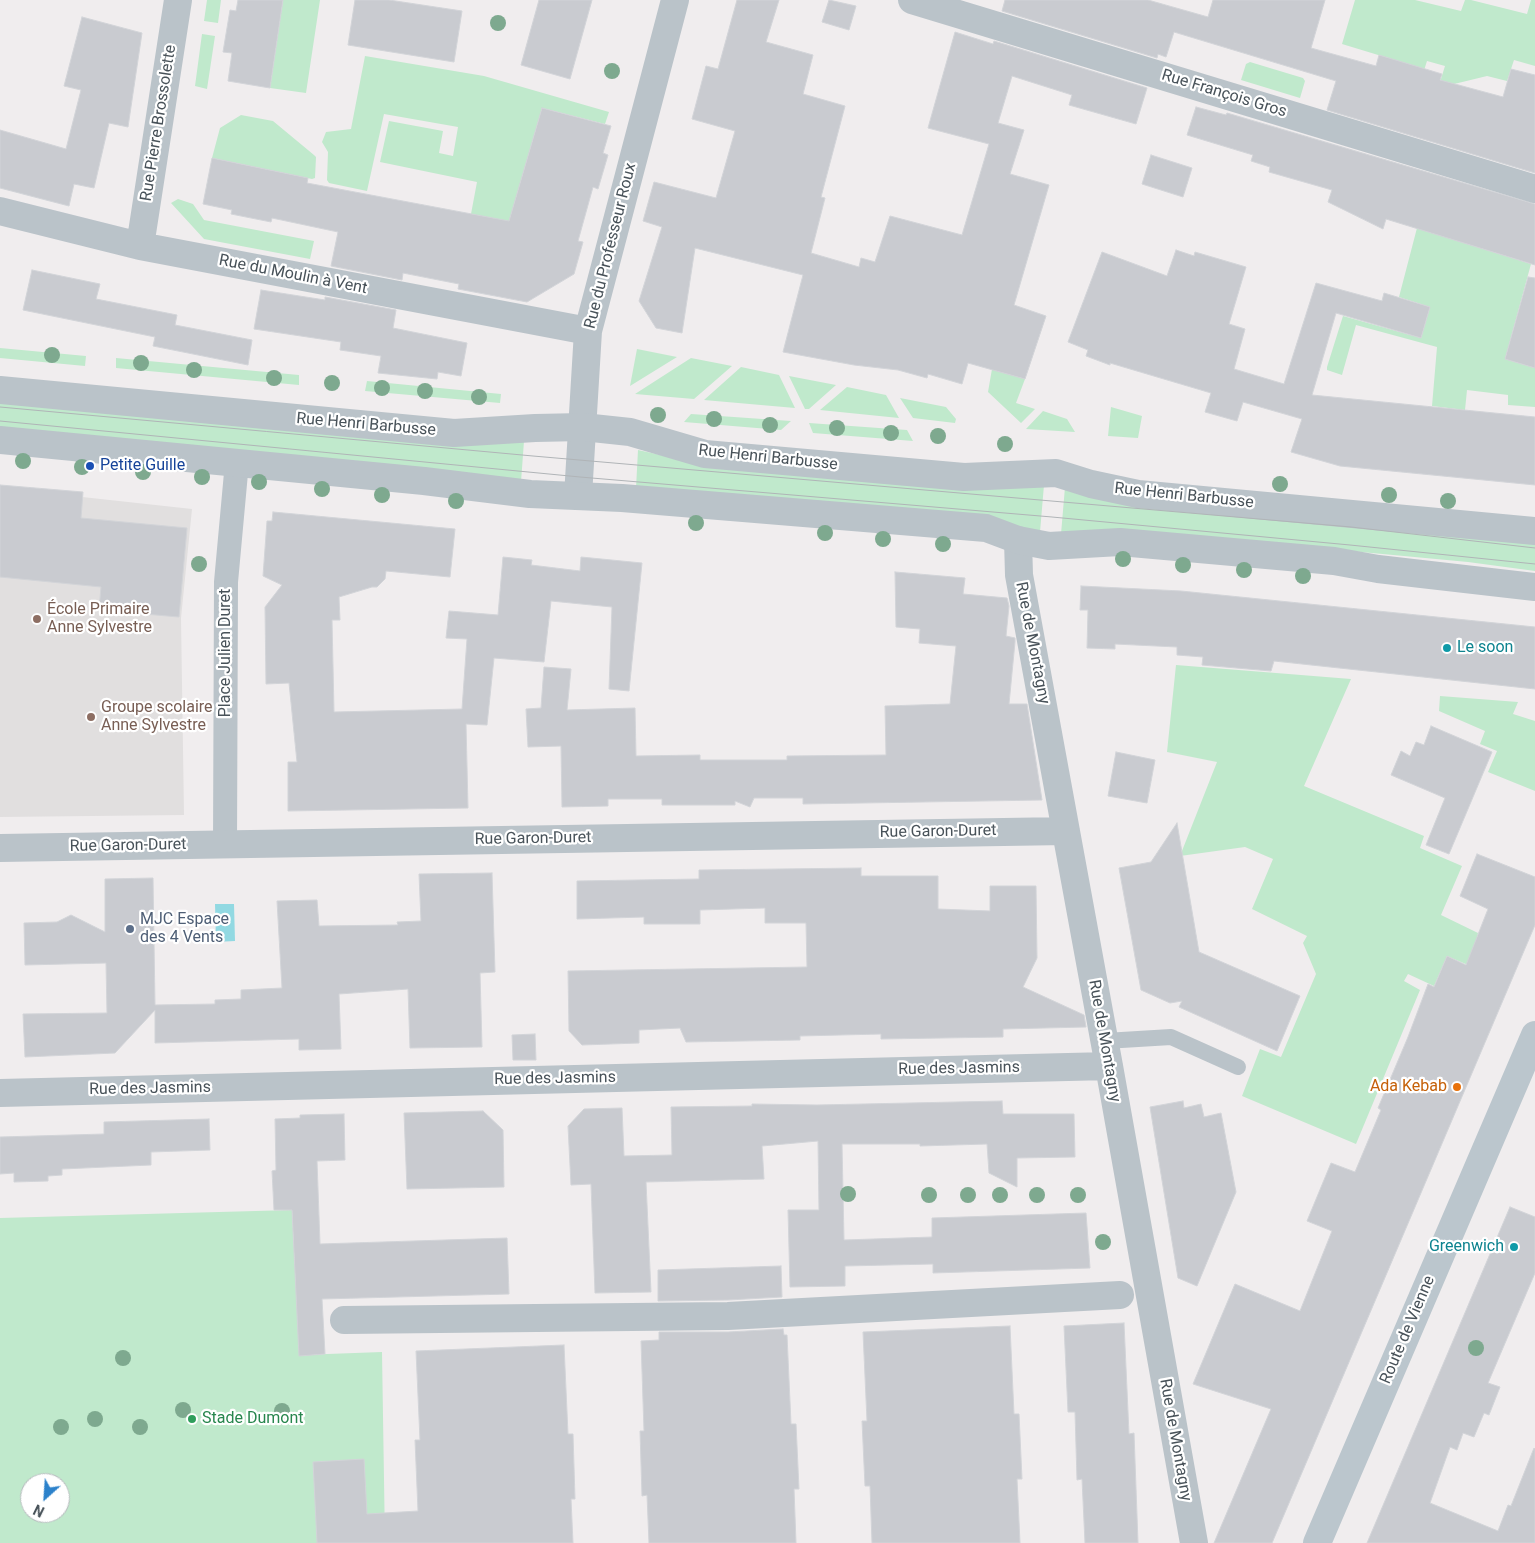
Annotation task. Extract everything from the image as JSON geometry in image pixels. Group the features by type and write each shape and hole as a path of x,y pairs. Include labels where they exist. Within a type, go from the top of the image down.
{"main road":[{"name":"Route de Vienne","path":"1317,1543 1535,1035"}],"street":[{"name":"Rue Pierre Brossolette","path":"140,246 178,0"},
{"name":"Rue du Professeur Roux","path":"578,496 584,427 584,378 588,331 675,0"},
{"name":"Rue François Gros","path":"912,0 1535,189"},
{"name":"Rue du Moulin à Vent","path":"0,210 140,246 588,331"},
{"name":"Rue Henri Barbusse","path":"0,390 454,433 584,427 630,432 705,454 964,477 1056,473 1090,484 1138,494 1535,531"},
{"path":"0,440 424,481 520,493 622,498 986,528 1018,540 1049,546 1120,542 1334,561 1535,587"},
{"name":"Place Julien Duret","path":"225,845 226,582 237,462"},
{"name":"Rue de Montagny","path":"1018,540 1019,575 1194,1543"},
{"name":"Rue Garon-Duret","path":"0,848 1066,831"},
{"name":"Rue des Jasmins","path":"0,1093 1107,1054"},
{"path":"344,1320 728,1316 1120,1295"}],"lane":[{"path":"1107,1054 1171,1038 1238,1067"},
{"path":"1120,1295 1150,1293"}],"shaded area":[{"name":"Groupe scolaire Anne Sylvestre","path":"0,488 192,509 181,618 184,815 0,817"}],"green space":[{"path":"207,0 221,0 218,23 204,21"},
{"path":"283,0 320,0 306,93 270,88"},
{"path":"1355,0 1415,0 1461,11 1465,0 1471,0 1527,14 1531,0 1535,0 1535,66 1514,60 1507,81 1487,76 1450,85 1440,82 1445,66 1427,61 1419,86 1388,58 1342,44"},
{"path":"202,34 215,36 207,89 195,86"},
{"path":"365,56 484,76 609,112 605,124 542,108 509,222 471,214 477,182 380,162 389,121 443,131 439,153 453,156 458,127 384,114 367,191 329,183 327,180 328,152 322,142 326,132 351,129"},
{"path":"1250,62 1303,78 1305,81 1300,98 1241,80 1246,64"},
{"path":"241,115 273,121 314,155 316,157 315,178 312,179 212,158 220,128"},
{"path":"178,199 193,204 204,220 314,241 310,259 204,239 171,203"},
{"path":"1417,228 1531,264 1505,359 1535,368 1535,407 1508,405 1508,395 1467,390 1465,410 1432,406 1437,347 1356,325 1342,375 1327,370 1343,316 1421,338 1430,307 1399,297"},
{"path":"0,348 86,356 85,366 0,358"},
{"path":"637,349 677,357 630,386"},
{"path":"116,358 299,375 299,385 116,368"},
{"path":"691,358 732,366 694,399 635,394"},
{"path":"741,367 779,375 795,408 704,400"},
{"path":"992,369 1025,379 1016,403 1035,409 1021,423 988,392"},
{"path":"789,376 836,385 809,409 805,409"},
{"path":"367,381 501,394 500,403 365,391"},
{"path":"847,387 886,395 899,418 820,410"},
{"path":"900,398 946,407 956,419 955,423 913,418"},
{"path":"0,400 524,441 521,482 0,429"},
{"path":"1111,407 1142,416 1138,438 1108,436"},
{"path":"1043,411 1067,419 1075,432 1026,429"},
{"path":"691,414 791,421 781,430 684,422"},
{"path":"809,423 907,430 913,441 813,433"},
{"path":"638,450 697,463 1044,485 1040,532 636,488"},
{"path":"1065,487 1535,540 1535,571 1468,562 1126,530 1061,534"},
{"path":"1176,665 1351,679 1304,786 1424,836 1420,848 1462,866 1441,915 1478,933 1475,947 1510,983 1447,956 1434,986 1408,974 1404,981 1420,990 1356,1144 1242,1096 1260,1049 1281,1057 1316,974 1303,943 1307,936 1252,909 1273,859 1245,847 1180,856 1217,762 1167,752"},
{"path":"1440,696 1518,702 1513,714 1535,721 1535,791 1488,772 1497,751 1480,744 1485,731 1439,711"},
{"name":"Stade Dumont","path":"292,1210 300,1355 382,1352 385,1543 0,1543 0,1218"}],"water":[{"path":"215,904 234,904 235,941 216,942"}],"building":[{"path":"238,0 283,0 270,88 228,81 232,53 223,52 230,10 236,11"},
{"path":"355,0 389,0 462,11 454,62 348,45"},
{"path":"539,0 592,0 570,79 521,65"},
{"path":"737,0 779,0 766,42 813,55 803,94 845,106 821,197 825,198 811,253 859,267 861,258 875,262 890,216 962,235 989,144 928,128 955,32 993,44 994,41 1147,88 1136,124 1069,105 1072,95 1012,76 998,123 1024,130 1010,174 1049,185 1014,305 1046,316 1025,379 968,363 962,384 928,374 927,378 898,370 854,365 783,352 803,275 695,248 682,333 656,328 639,301 662,227 643,221 654,182 716,198 735,131 692,119 706,66 718,69"},
{"path":"829,0 856,6 849,30 822,22"},
{"path":"1005,0 1148,0 1208,17 1213,0 1325,0 1311,48 1376,66 1379,55 1442,74 1440,80 1503,97 1511,69 1535,75 1535,173 1327,110 1336,81 1174,32 1166,57 1158,54 1157,58 1002,11"},
{"path":"82,17 142,33 128,127 109,123 94,188 74,184 69,206 0,188 0,130 66,149 81,90 64,86"},
{"path":"1196,107 1226,115 1227,113 1535,204 1535,265 1386,219 1383,229 1328,202 1332,190 1269,172 1270,167 1251,161 1253,155 1187,135"},
{"path":"542,108 611,126 603,153 608,155 598,189 593,187 578,241 583,242 574,274 527,302 458,289 459,284 403,273 402,280 331,266 338,232 272,218 271,222 231,214 232,210 203,204 212,158 308,178 307,183 509,221"},
{"path":"1151,155 1192,168 1183,197 1142,184"},
{"path":"1176,250 1194,256 1195,252 1246,267 1229,324 1245,329 1234,369 1284,384 1316,283 1382,301 1384,293 1430,307 1421,338 1336,313 1312,395 1535,417 1535,485 1340,466 1291,452 1302,419 1243,402 1237,421 1205,412 1211,393 1110,363 1110,365 1086,356 1088,350 1068,342 1102,252 1167,276"},
{"path":"32,270 100,284 96,299 177,315 175,325 252,340 248,365 153,346 155,337 23,310"},
{"path":"1528,277 1535,278 1535,368 1505,359"},
{"path":"261,290 325,300 325,297 396,310 393,328 467,343 461,376 438,372 437,379 378,373 381,356 340,350 341,342 254,329"},
{"path":"0,485 83,492 81,518 187,528 179,617 99,610 101,587 0,577"},
{"path":"273,512 455,529 450,577 386,571 385,579 377,587 339,597 340,620 332,620 334,712 462,709 467,639 446,638 449,611 498,615 503,557 532,560 531,565 580,571 581,557 642,563 629,691 609,689 612,607 551,601 544,662 494,658 487,725 466,724 468,808 288,811 288,762 297,762 289,683 266,684 265,607 282,585 263,576 267,521 272,521"},
{"path":"895,572 965,578 963,594 1007,598 1009,606 1006,636 1015,638 1009,704 1027,704 1042,800 803,804 803,798 754,798 750,807 735,801 735,805 662,805 662,799 608,799 608,806 562,807 561,746 528,747 526,709 541,708 544,667 571,669 567,710 635,708 636,756 700,755 700,760 787,760 787,756 886,755 885,706 950,704 956,646 919,643 920,629 896,627"},
{"path":"1081,586 1181,591 1535,627 1535,689 1274,661 1271,671 1202,665 1203,657 1177,655 1177,647 1115,644 1115,649 1087,648 1088,610 1080,610"},
{"path":"1431,726 1492,752 1449,854 1426,845 1445,798 1391,775 1401,751 1410,756 1416,742 1424,745"},
{"path":"1116,752 1155,760 1147,803 1108,796"},
{"path":"1177,823 1199,952 1300,996 1277,1051 1179,1007 1182,1001 1170,1003 1141,990 1119,868 1151,862"},
{"path":"1477,854 1535,877 1535,925 1272,1543 1214,1543 1271,1409 1193,1384 1235,1284 1300,1311 1332,1231 1307,1221 1331,1163 1355,1172 1381,1110 1378,1108 1428,984 1434,987 1447,956 1466,965 1488,909 1460,896"},
{"path":"861,868 861,876 938,876 938,909 990,911 990,886 1036,886 1037,958 1023,987 1084,1015 1086,1027 1003,1029 1003,1037 881,1039 881,1034 800,1036 800,1040 686,1042 680,1028 639,1030 639,1043 582,1045 569,1031 568,971 807,967 806,923 765,923 765,908 700,910 700,924 644,924 644,917 577,919 577,881 699,879 699,870"},
{"path":"492,873 495,972 480,973 482,1047 410,1048 408,989 339,994 341,1049 299,1050 299,1039 155,1043 155,1010 115,1053 25,1057 23,1014 107,1013 106,963 25,965 24,923 57,922 71,915 105,932 105,879 153,878 155,1005 215,1004 215,1000 241,999 241,990 282,988 277,901 317,900 319,926 398,925 397,922 421,921 419,874"},
{"path":"535,1034 536,1060 513,1060 512,1035"},
{"path":"1002,1101 1003,1114 1074,1114 1075,1157 1017,1158 1017,1187 989,1173 987,1144 920,1146 920,1144 842,1144 844,1240 932,1237 932,1218 1086,1213 1090,1268 933,1273 933,1264 845,1266 845,1286 790,1287 788,1210 819,1210 818,1141 762,1146 764,1179 646,1182 651,1292 595,1293 591,1184 571,1185 568,1126 584,1109 622,1108 624,1156 672,1155 671,1107 752,1106 752,1104 817,1105"},
{"path":"1183,1101 1184,1108 1201,1104 1204,1117 1221,1113 1236,1192 1197,1286 1178,1278 1150,1107"},
{"path":"483,1111 503,1130 504,1187 407,1189 404,1113"},
{"path":"344,1114 345,1160 317,1161 320,1244 507,1238 509,1294 322,1299 325,1354 299,1356 292,1210 274,1210 272,1171 276,1170 275,1119 300,1118 300,1115"},
{"path":"209,1119 210,1150 151,1152 151,1165 62,1169 62,1175 48,1176 48,1181 14,1182 14,1173 0,1174 0,1137 104,1134 104,1122"},
{"path":"1510,1207 1535,1217 1535,1273 1488,1383 1500,1387 1489,1415 1484,1413 1474,1437 1463,1433 1457,1450 1450,1447 1430,1503 1498,1531 1508,1505 1511,1506 1534,1448 1535,1543 1367,1543"},
{"path":"781,1266 782,1297 658,1301 658,1270"},
{"path":"1124,1323 1129,1434 1134,1433 1138,1543 1085,1543 1082,1479 1077,1480 1075,1412 1068,1412 1064,1326"},
{"path":"1010,1326 1014,1414 1019,1414 1022,1479 1017,1479 1020,1543 872,1543 870,1486 865,1486 862,1421 867,1421 863,1332"},
{"path":"783,1329 784,1335 787,1335 791,1424 796,1424 799,1489 794,1489 796,1543 649,1543 647,1495 642,1496 640,1431 644,1431 641,1341 659,1340 659,1332 728,1332"},
{"path":"564,1345 568,1434 573,1434 575,1499 571,1499 573,1543 317,1543 313,1462 364,1459 367,1514 418,1511 415,1440 420,1440 416,1351"}],"tram line":[{"path":"0,407 533,456 1351,527 1535,548"},
{"path":"0,421 580,477 1052,517 1535,564"}],"place":[{"name":"Petite Guille","path":"90,466"},
{"name":"École Primaire Anne Sylvestre","path":"37,619"},
{"name":"Le soon","path":"1447,648"},
{"name":"Groupe scolaire Anne Sylvestre","path":"91,717"},
{"name":"MJC Espace des 4 Vents","path":"130,929"},
{"name":"Ada Kebab","path":"1457,1087"},
{"name":"Greenwich","path":"1514,1247"},
{"name":"Stade Dumont","path":"192,1419"}]}
